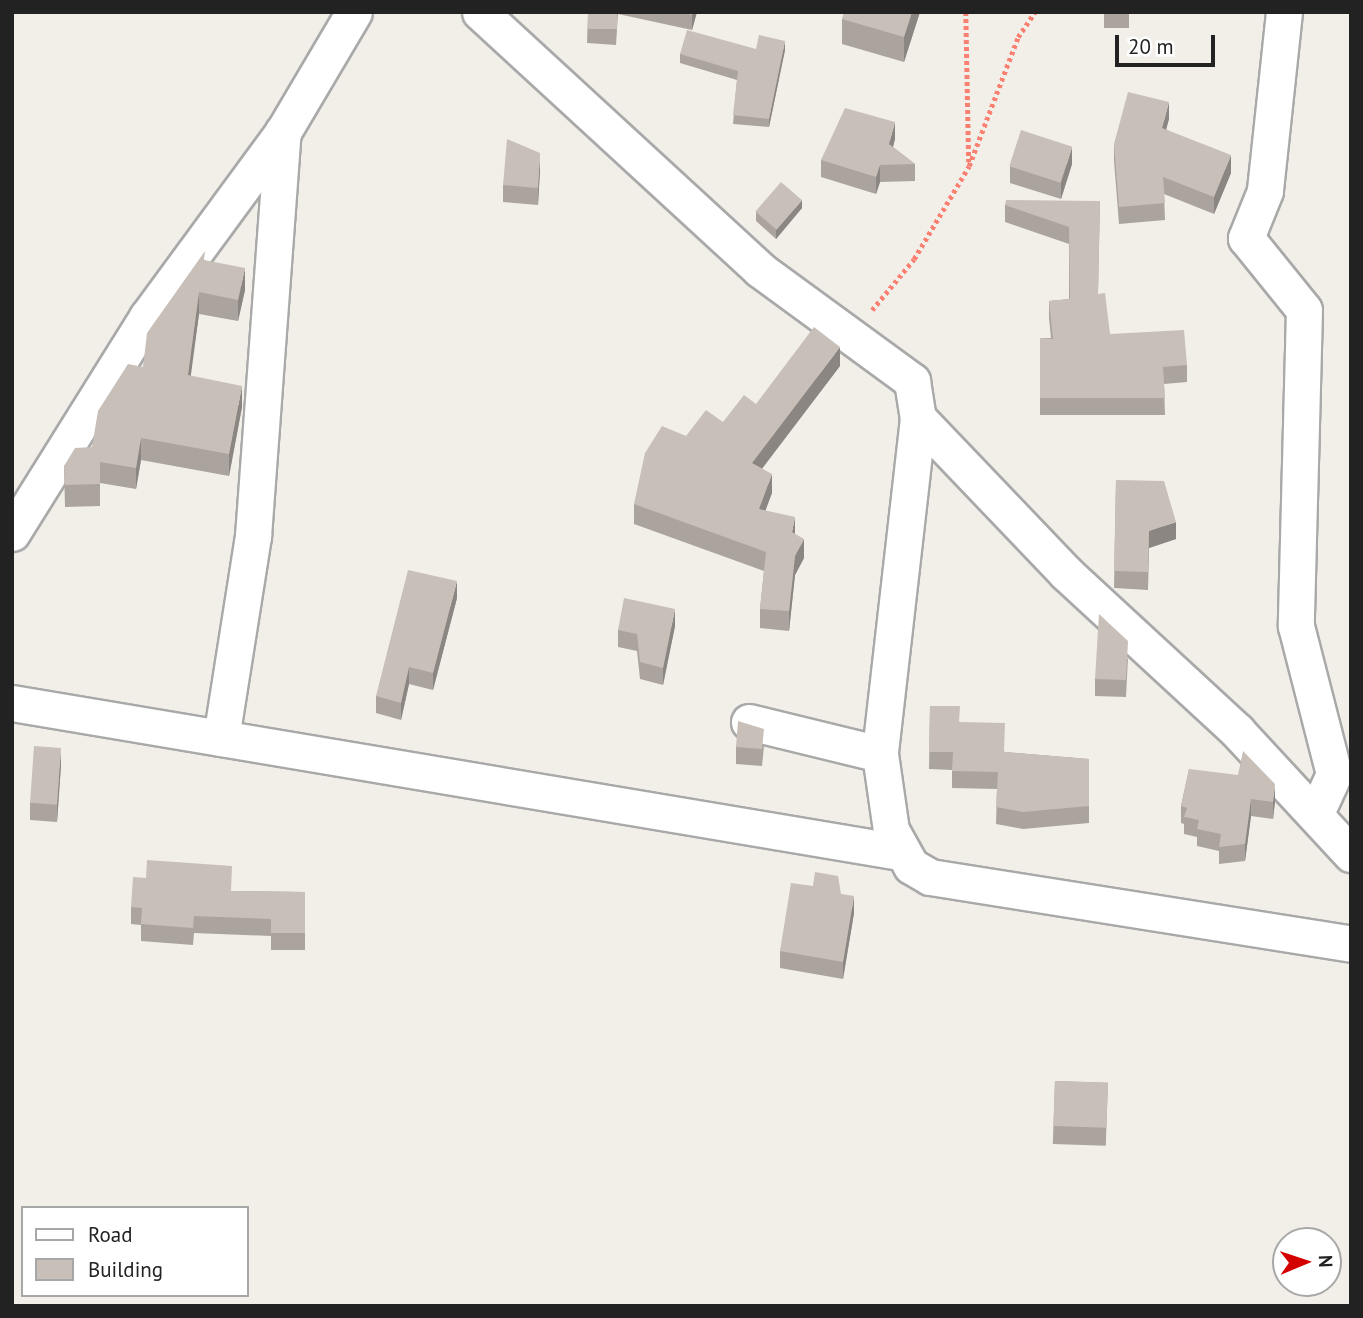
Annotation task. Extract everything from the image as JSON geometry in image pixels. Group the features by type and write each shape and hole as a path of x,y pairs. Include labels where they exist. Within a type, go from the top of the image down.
{"street":[{"path":"12,533 147,317 283,132 354,12"},
{"path":"481,12 749,260 845,332 904,371 915,389 918,418 880,754 900,852"},
{"path":"1284,12 1265,191 1246,238 1304,310 1296,626 1334,774 1316,813"},
{"path":"221,738 253,536 283,132"},
{"path":"918,418 1066,573 1316,813 1351,854"},
{"path":"12,703 900,852 930,877 1351,944"},
{"path":"749,722 880,754"}],"path":[{"path":"966,12 969,166"},
{"path":"845,332 894,288 969,166 1018,37 1035,12"}],"building":[{"path":"588,12 617,12 617,29 588,29"},
{"path":"844,12 912,12 904,37 842,19"},
{"path":"687,30 756,49 759,35 785,41 769,119 733,115 738,71 680,54"},
{"path":"1128,92 1169,102 1162,128 1231,155 1214,197 1163,177 1165,203 1119,207 1114,144"},
{"path":"845,108 895,122 889,144 915,164 880,165 876,177 821,160"},
{"path":"1021,130 1072,147 1061,183 1009,166"},
{"path":"507,139 540,153 538,188 503,185"},
{"path":"781,182 802,200 777,230 755,211"},
{"path":"1006,200 1100,201 1098,294 1105,293 1110,334 1184,330 1187,365 1163,367 1165,398 1040,398 1040,338 1053,339 1049,301 1070,299 1069,227 1005,205"},
{"path":"205,251 204,260 245,268 238,300 199,292 188,375 242,386 229,454 141,438 136,468 100,462 100,484 65,485 64,466 75,448 92,447 98,411 128,364 143,367 147,333"},
{"path":"814,327 840,347 752,463 772,474 759,509 795,517 792,532 804,539 795,556 789,611 760,609 766,552 634,504 645,453 662,426 686,436 706,410 723,422 744,395 756,404"},
{"path":"1116,480 1164,481 1176,522 1149,531 1148,572 1114,571"},
{"path":"408,570 457,581 433,673 409,667 401,703 376,696"},
{"path":"624,598 675,609 663,668 640,662 637,634 618,630"},
{"path":"1099,614 1128,641 1126,680 1095,679"},
{"path":"930,706 960,706 959,722 1005,723 1004,752 1089,759 1089,806 1023,812 996,807 998,772 952,771 953,752 929,752"},
{"path":"738,721 764,729 762,749 736,747"},
{"path":"34,746 61,748 57,805 30,803"},
{"path":"1243,751 1275,784 1273,802 1251,799 1245,844 1219,847 1221,834 1197,829 1199,820 1184,817 1187,808 1181,806 1189,769 1238,775"},
{"path":"147,860 232,866 231,891 305,892 305,933 271,933 271,919 194,916 193,928 141,924 142,908 131,907 133,877 146,878"},
{"path":"815,872 838,876 841,894 854,896 843,962 780,951 791,883 813,886"},
{"path":"1055,1081 1108,1083 1106,1128 1053,1126"}]}
